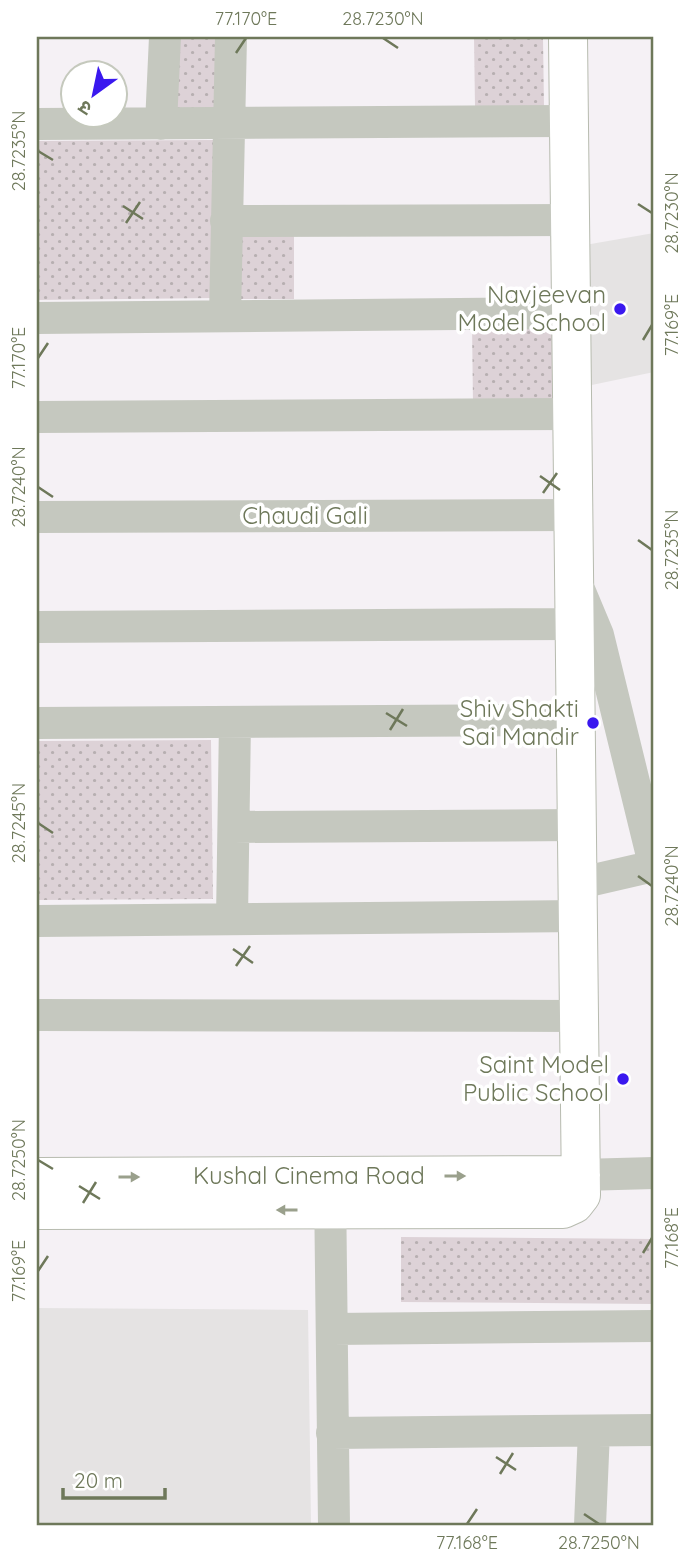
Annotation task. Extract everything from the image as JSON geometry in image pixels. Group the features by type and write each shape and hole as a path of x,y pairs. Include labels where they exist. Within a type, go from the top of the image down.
{"street":[{"path":"161,124 165,37"},
{"path":"225,316 231,37"},
{"path":"568,37 579,1016 578,1190 654,1173"},
{"path":"37,124 569,121"},
{"path":"226,221 570,220"},
{"path":"37,318 571,313"},
{"path":"37,417 572,414"},
{"name":"Chaudi Gali","path":"37,517 573,515"},
{"path":"37,921 232,919 577,900 654,865 598,635 574,579"},
{"path":"37,627 575,624"},
{"path":"37,723 575,720"},
{"path":"232,919 235,722"},
{"path":"234,827 577,825"},
{"path":"37,1015 579,1016"},
{"name":"Kushal Cinema Road","path":"37,1177 330,1193"},
{"name":"Kushal Cinema Road","path":"37,1210 330,1193 578,1190"},
{"path":"330,1193 334,1525"},
{"path":"333,1329 654,1326"},
{"path":"332,1433 654,1430"},
{"path":"590,1525 594,1431"}],"shaded area":[{"path":"176,37 221,37 218,111 172,112"},
{"path":"474,37 543,38 544,107 475,107"},
{"path":"213,140 215,298 37,300 37,141"},
{"name":"Navjeevan Model School","path":"654,233 654,372 587,386 585,245"},
{"path":"238,234 294,234 294,299 238,299"},
{"path":"472,322 560,322 561,405 473,405"},
{"path":"211,740 213,899 37,900 37,741"},
{"path":"401,1237 654,1239 654,1304 401,1302"},
{"path":"37,1308 308,1310 311,1525 37,1525"}],"place":[{"name":"Navjeevan Model School","path":"620,309"},
{"name":"Shiv Shakti Sai Mandir","path":"593,723"},
{"name":"Saint Model Public School","path":"623,1079"}]}
